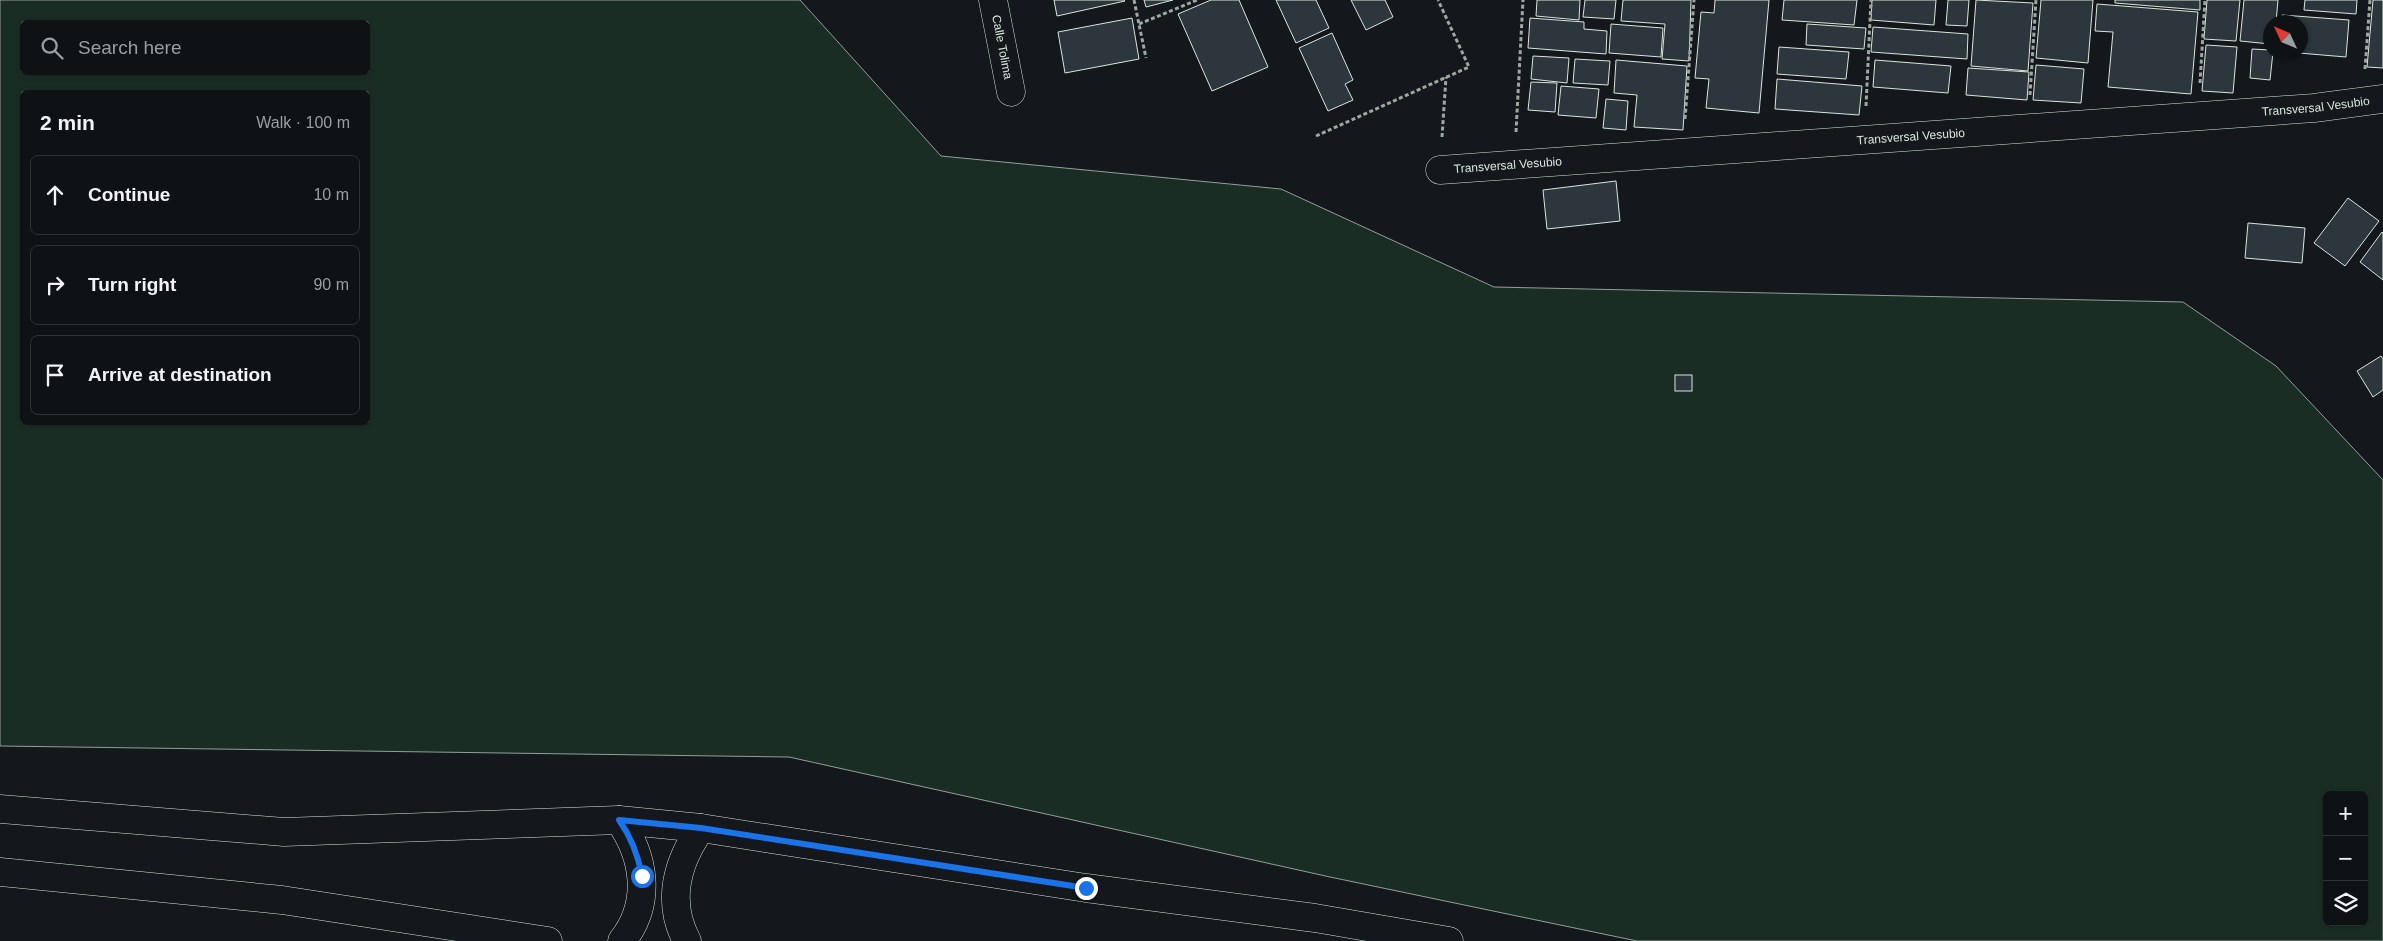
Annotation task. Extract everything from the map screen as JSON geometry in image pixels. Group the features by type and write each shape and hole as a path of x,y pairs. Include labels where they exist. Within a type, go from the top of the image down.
{"main road":[{"name":"Calle Tolima","path":"993,0 1011,92"},
{"name":"Transversal Vesubio","path":"1440,170 2198,116 2373,101"},
{"path":"0,810 284,832 619,820 701,828 1086,888 1315,918 1449,941"},
{"path":"619,820 631,837 638,856 642,876 641,897 636,917 622,941"},
{"path":"687,941 678,916 676,893 679,869 688,847 701,828"},
{"path":"0,872 282,900 548,941"}],"path":[{"path":"1134,0 1146,58"},
{"path":"1139,24 1197,0"},
{"path":"1316,136 1469,66 1438,0"},
{"path":"1515,165 1523,0"},
{"path":"1683,152 1694,0"},
{"path":"1864,139 1871,0"},
{"path":"2028,128 2036,0"},
{"path":"2198,116 2205,0"},
{"path":"2370,0 2373,101"},
{"path":"1440,170 1446,77"}],"green space":[{"path":"0,0 800,0 941,156 1281,189 1494,287 2183,302 2276,366 2383,480 2383,941 1637,941 1330,877 789,757 0,746"}],"building":[{"path":"1054,0 1124,0 1125,1 1057,16"},
{"path":"1144,0 1173,0 1146,7"},
{"path":"1211,0 1239,0 1268,67 1212,91 1178,14"},
{"path":"1276,0 1316,0 1329,28 1296,43"},
{"path":"1351,0 1385,0 1393,17 1366,30"},
{"path":"1537,0 1580,0 1579,20 1536,16"},
{"path":"1585,0 1616,0 1614,19 1583,17"},
{"path":"1623,0 1691,0 1689,61 1662,59 1665,24 1621,21"},
{"path":"1715,0 1769,0 1759,113 1706,108 1709,79 1695,78 1701,12 1714,13"},
{"path":"1784,0 1857,0 1854,25 1782,20"},
{"path":"1872,0 1936,0 1934,25 1871,20"},
{"path":"1948,0 1969,0 1967,26 1946,25"},
{"path":"1976,0 2033,3 2028,71 1971,66"},
{"path":"2041,0 2093,0 2088,63 2036,58"},
{"path":"2115,0 2200,0 2200,10 2115,3"},
{"path":"2207,0 2240,0 2236,41 2204,39"},
{"path":"2244,0 2278,0 2277,15 2263,15 2263,43 2240,41"},
{"path":"2305,0 2357,0 2356,14 2304,10"},
{"path":"2373,0 2383,0 2383,68 2367,67"},
{"path":"2097,4 2198,12 2191,94 2108,87 2113,32 2095,31"},
{"path":"2308,17 2349,20 2346,57 2308,54"},
{"path":"1132,18 1139,59 1065,73 1058,32"},
{"path":"1530,18 1584,22 1584,29 1607,31 1606,54 1528,48"},
{"path":"1611,24 1663,28 1661,57 1609,53"},
{"path":"1807,24 1866,28 1864,49 1806,45"},
{"path":"1873,27 1968,34 1967,59 1871,52"},
{"path":"1332,33 1353,80 1345,84 1353,100 1328,111 1299,48"},
{"path":"2206,45 2237,47 2233,93 2202,91"},
{"path":"1779,47 1849,52 1846,79 1777,74"},
{"path":"2252,49 2263,50 2263,60 2272,60 2270,80 2250,78"},
{"path":"1533,56 1569,58 1567,83 1531,79"},
{"path":"1575,59 1610,61 1608,85 1573,83"},
{"path":"1616,60 1687,66 1683,130 1634,127 1637,95 1614,93"},
{"path":"1875,60 1951,66 1948,93 1873,87"},
{"path":"2036,65 2084,69 2081,103 2033,100"},
{"path":"1968,68 2029,72 2027,100 1966,95"},
{"path":"1777,79 1862,86 1859,115 1775,109"},
{"path":"1531,82 1557,83 1555,112 1528,110"},
{"path":"1561,86 1599,89 1596,118 1558,115"},
{"path":"1606,99 1628,101 1626,130 1603,128"},
{"path":"1616,181 1620,221 1547,229 1543,190"},
{"path":"2348,198 2379,221 2345,266 2314,243"},
{"path":"2248,223 2305,228 2302,263 2245,258"},
{"path":"2383,233 2383,280 2360,262"},
{"path":"2381,356 2383,359 2383,390 2373,397 2357,371"},
{"path":"1675,375 1692,375 1692,391 1675,391"}],"route":[{"path":"642,876 638,856 631,837 619,820 701,828 1086,888"}]}
